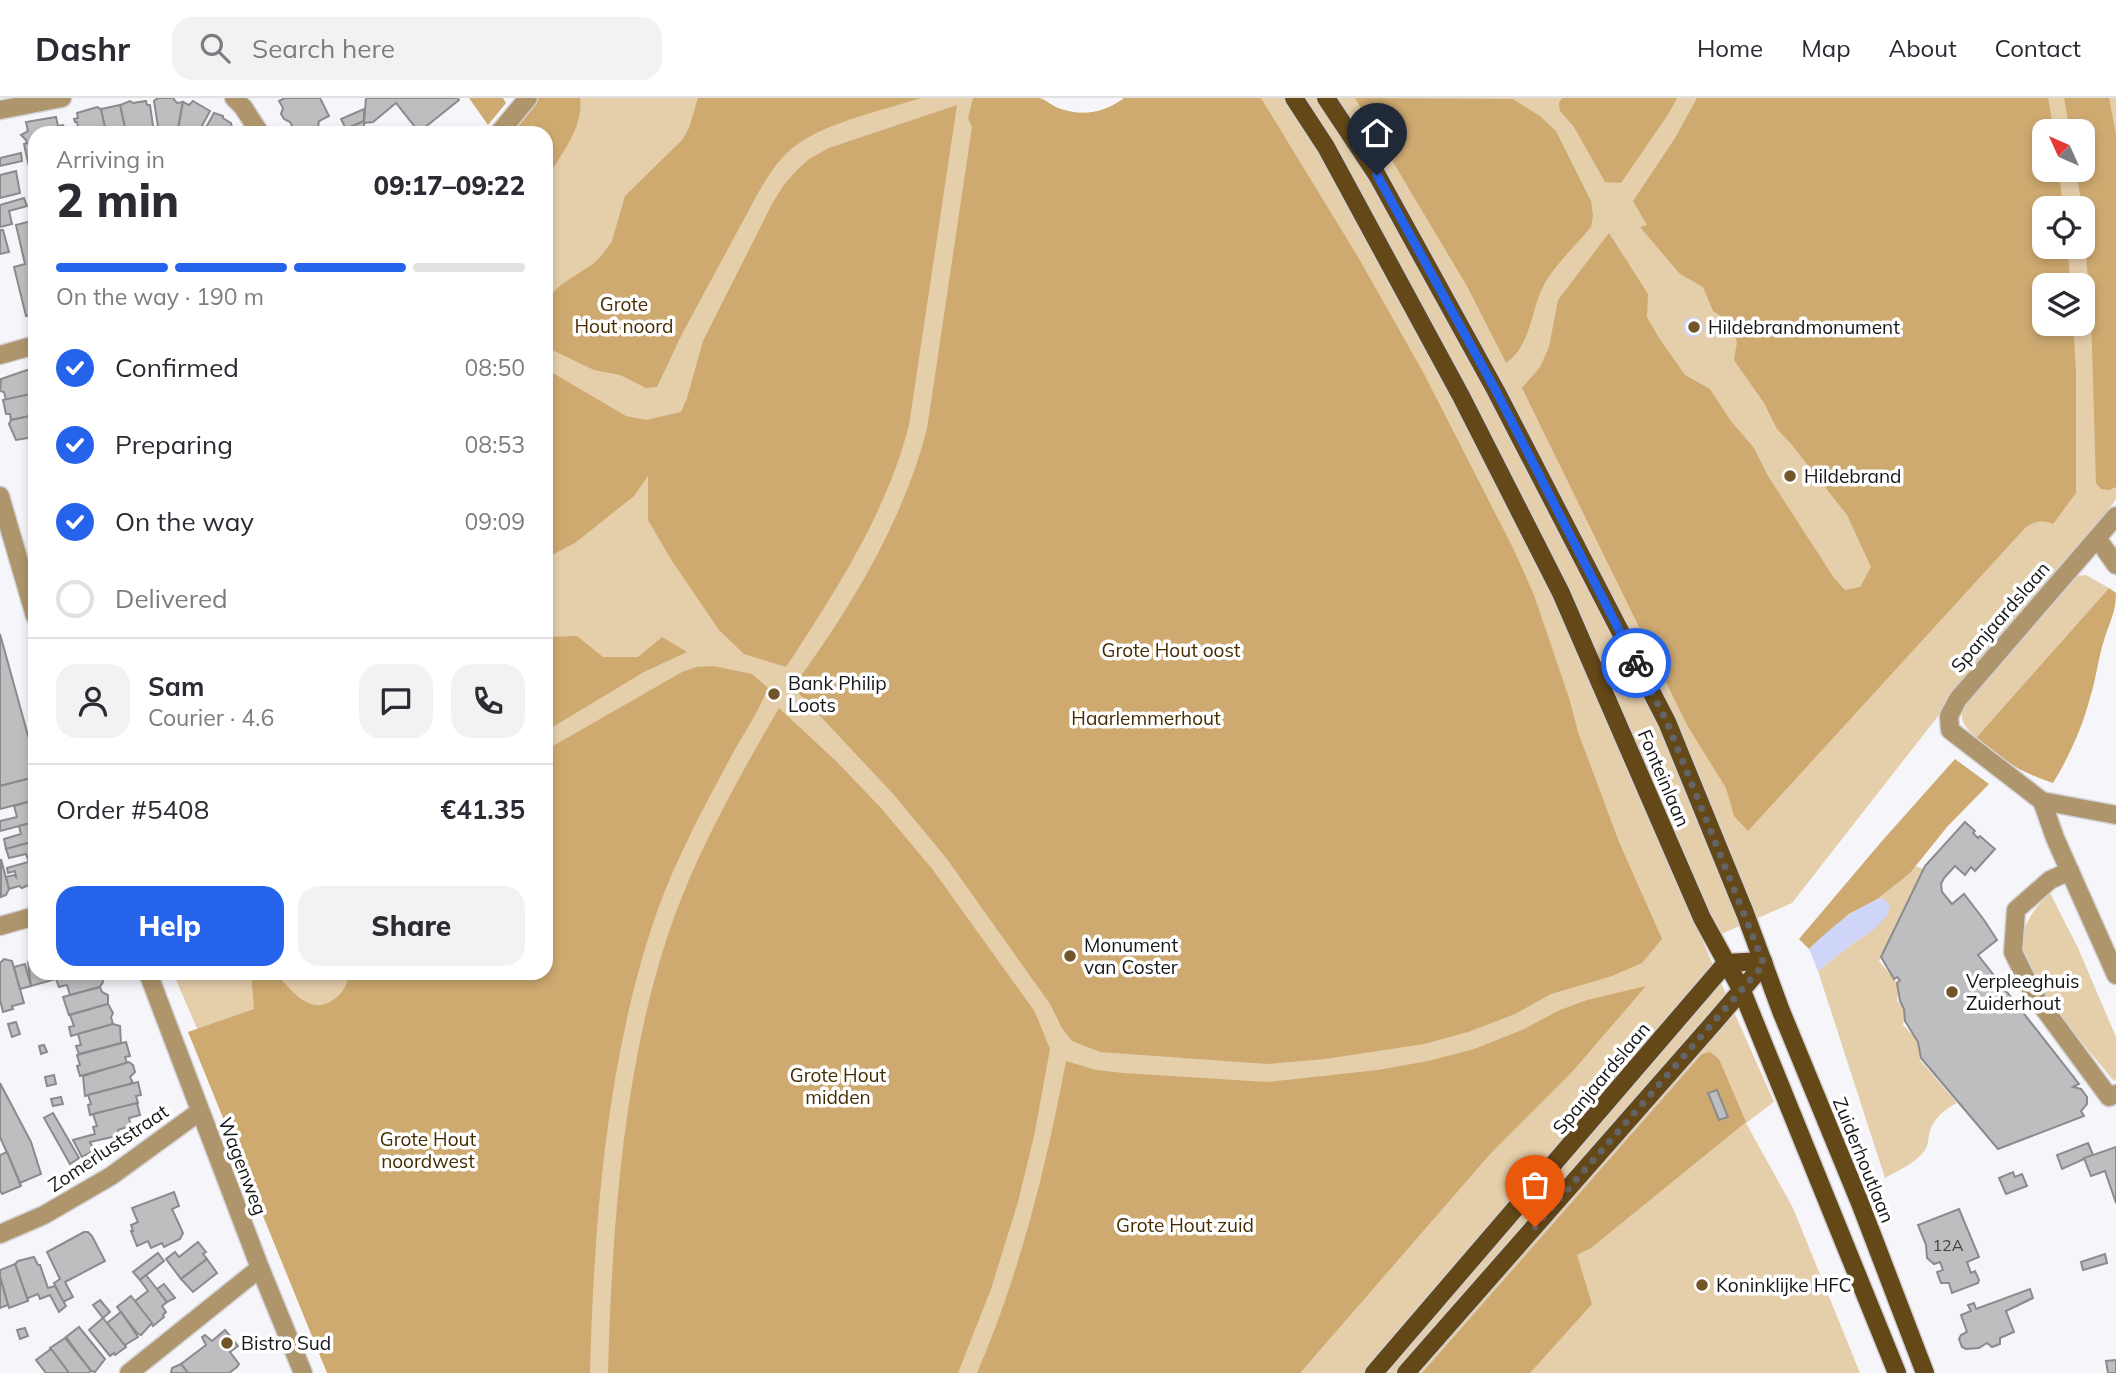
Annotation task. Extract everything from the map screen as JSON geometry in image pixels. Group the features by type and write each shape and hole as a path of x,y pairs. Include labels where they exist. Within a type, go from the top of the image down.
{"main road":[{"name":"Fonteinlaan","path":"1294,98 1326,147 1461,396 1561,593 1702,918 1742,991"},
{"name":"Fonteinlaan","path":"1326,98 1377,175 1496,391 1667,722 1763,962"},
{"path":"1726,963 1763,962"},
{"path":"1406,1373 1742,991 1763,962"},
{"name":"Zuiderhoutlaan","path":"1763,962 1925,1373"},
{"name":"Spanjaardslaan","path":"1374,1373 1726,963"},
{"path":"1742,991 1897,1373"}],"street":[{"path":"0,110 61,98"},
{"path":"234,98 255,126"},
{"path":"505,126 528,98"},
{"path":"0,355 28,347"},
{"path":"0,496 28,591"},
{"name":"Spanjaardslaan","path":"2042,801 1950,730 1949,716 1952,706 2116,516"},
{"path":"2097,538 2116,565"},
{"path":"2042,801 2116,816"},
{"path":"2042,801 2116,975"},
{"path":"2070,871 2050,880 2016,911 2013,952 2034,995 2109,1097 2116,1094"},
{"path":"0,926 28,918"},
{"name":"Wagenweg","path":"151,980 199,1112 303,1373"},
{"name":"Zomerluststraat","path":"0,1234 44,1215 111,1176 199,1112"},
{"path":"129,1373 260,1268"}],"green space":[{"path":"469,98 503,98 506,103 488,125"},
{"path":"535,98 580,98 575,130 553,168 553,126 513,126"},
{"name":"Haarlemmerhout","path":"540,98 1031,98 1070,121 1127,107 1137,98 2116,98 2116,499 2093,531 1992,647 1792,903 1703,942 1774,1102 1746,1123 1793,1208 1860,1373 346,1373 176,980 553,980 553,126 545,126"},
{"name":"Grote Hout noord","path":"698,98 921,98 825,129 810,136 785,155 757,195 682,334 657,387 646,388 620,375 594,370 553,350 553,292 602,255 612,241 625,196 682,140 689,128"},
{"name":"Grote Hout oost","path":"973,98 1039,98 1067,111 1084,113 1108,107 1124,98 1261,98 1358,257 1423,372 1513,548 1534,595 1578,732 1619,842 1662,939 1642,963 1612,976 1551,994 1515,1014 1468,1032 1424,1044 1325,1059 1267,1064 1100,1052 1072,1041 1050,1004 947,859 895,796 793,687 835,627 872,564 917,464 927,429 972,127 968,118"},
{"path":"1355,98 1513,99 1540,116 1556,131 1591,201 1591,227 1546,281 1526,336 1515,355 1506,363 1468,288"},
{"path":"1562,98 1677,98 1621,183 1605,182 1574,127 1560,111 1559,103"},
{"path":"1697,98 2048,98 2052,119 2032,119 2032,182 2060,182 2062,196 2032,196 2032,259 2068,259 2070,273 2032,273 2032,336 2074,336 2076,493 2053,524 2039,522 2025,528 1748,831 1734,816 1726,788 1687,725 1522,388 1540,367 1549,347 1558,300 1609,233 1648,294 1647,317 1685,375 1710,389 1730,420 1754,448 1768,476 1834,578 1845,590 1860,587 1871,567 1847,515 1777,429 1764,403 1734,360 1737,342 1730,322 1713,311 1703,287 1680,274 1640,227 1647,225 1633,201 1675,138"},
{"path":"2064,98 2109,98 2116,135 2116,487 2109,490 2101,489 2096,483 2092,336 2095,336 2095,273 2088,273 2086,259 2095,259 2095,196 2080,196 2078,182 2095,182 2095,119 2068,119"},
{"path":"957,105 909,425 899,458 858,551 786,667 744,654 719,630 648,520 648,476 634,496 575,543 553,554 553,373 626,416 646,420 681,412 703,341 772,204 797,170 809,159 829,148"},
{"path":"2086,575 2109,588 1976,738 1962,718 1964,708 1972,695 2072,581 2077,576"},
{"path":"2109,588 2116,593 2115,606 2092,691 2074,742 2053,783 2012,765 1976,738"},
{"path":"577,636 603,657 638,657 662,637 687,652 644,672 553,727 553,637"},
{"name":"Grote Hout noordwest","path":"713,666 752,674 768,688 684,847 659,906 641,962 615,1077 606,1136 595,1256 590,1373 327,1373 188,1032 254,1009 252,980 282,980 297,996 321,1005 340,994 347,980 553,980 553,746 682,672 696,667"},
{"name":"Grote Hout midden","path":"779,708 881,808 933,870 1035,1012 1050,1049 1034,1136 1018,1202 991,1289 958,1373 608,1373 613,1258 624,1139 644,1022 658,966 676,912 710,833"},
{"path":"1955,759 1989,784 1947,827 1910,873 1876,900 1849,914 1809,949 1799,939"},
{"path":"1916,866 1923,869 1879,961 1899,985 1897,1001 1906,1010 1903,1025 1921,1044 1920,1060 1957,1103 1944,1111 1934,1122 1923,1153 1885,1178 1818,971 1873,930 1883,898 1876,900"},
{"path":"2050,893 2078,948 2116,1037 2114,1081 2059,1014 2032,974 2024,956 2021,943 2024,929 2035,909"},
{"name":"Grote Hout zuid","path":"1646,986 1572,1072 1491,1153 1300,1373 977,1373 1019,1259 1050,1141 1066,1061 1096,1070 1123,1073 1267,1082 1378,1070 1474,1049 1587,1000"},
{"path":"1710,1052 1719,1059 1746,1122 1591,1248 1577,1255 1592,1304 1530,1373 1422,1373 1702,1054"}],"water":[{"path":"1689,317 1697,317 1703,327 1697,337 1689,337 1683,331 1683,323"},
{"path":"1883,898 1890,905 1887,916 1873,930 1818,971 1809,949 1852,913"}],"building":[{"path":"158,98 173,98 177,103 183,102 179,126 158,126 154,101"},
{"path":"285,98 320,98 329,116 319,121 318,126 292,126 281,114 283,108 279,101"},
{"path":"366,98 459,100 426,126 414,126 396,103 373,122 364,123"},
{"path":"130,101 146,101 147,105 150,105 153,126 124,126 120,105"},
{"path":"193,101 210,111 202,126 179,126 183,102 189,105"},
{"path":"120,105 124,126 105,126 101,109"},
{"path":"97,107 101,109 105,126 78,126 74,119 78,118 77,113"},
{"path":"364,109 364,121 353,126 344,126 341,119"},
{"path":"214,113 223,116 232,126 207,126"},
{"path":"56,117 58,126 28,126 28,131 26,122"},
{"path":"28,131 28,162 24,144 27,143 21,135"},
{"path":"21,153 22,161 0,166 0,158"},
{"path":"16,171 20,193 0,198 0,175"},
{"path":"24,198 27,206 9,211 12,224 0,227 0,205"},
{"path":"28,222 26,316 14,267 25,264 16,225"},
{"path":"0,230 3,230 9,252 0,254"},
{"path":"28,370 28,395 6,400 4,392 0,391 1,379"},
{"path":"28,395 28,416 11,420 10,414 6,414 3,400"},
{"path":"28,416 28,438 16,440 9,424 11,420"},
{"path":"0,634 28,736 28,779 0,786"},
{"path":"28,779 28,802 0,809 0,786"},
{"path":"28,802 28,824 0,831 0,821 17,817 14,806"},
{"name":"Verpleeghuis Zuiderhout","path":"1965,822 1978,838 1980,836 1995,849 1975,871 1971,867 1965,875 1955,866 1941,884 1942,892 1952,904 1964,894 1984,920 1997,940 1978,955 2079,1084 2073,1087 2081,1089 2087,1097 2087,1104 2081,1111 2084,1116 1998,1149 1921,1058 1918,1042 1905,1021 1897,983 1900,980 1897,977 1894,979 1881,957 1925,866"},
{"path":"28,824 28,843 6,849 4,839 21,834 19,826"},
{"path":"28,843 28,859 26,854 9,858 6,849"},
{"path":"1,859 9,889 6,895 1,897"},
{"path":"28,862 28,885 9,889 6,877 16,877 15,871 8,873 7,868"},
{"path":"4,959 12,961 24,1003 3,1012 0,1000 0,963"},
{"path":"25,964 31,986 20,989 14,967"},
{"path":"30,980 52,980 31,986"},
{"path":"56,980 103,982 100,987 70,995 67,985 59,987"},
{"path":"100,987 102,992 108,995 108,1004 69,1015 63,997"},
{"path":"108,1004 113,1013 113,1024 71,1036 69,1027 74,1026 70,1015"},
{"path":"16,1022 20,1034 12,1037 8,1024"},
{"path":"113,1024 120,1026 121,1043 79,1054 76,1046 81,1045 78,1034"},
{"path":"126,1042 130,1056 125,1057 127,1063 80,1076 77,1055"},
{"path":"44,1045 47,1052 41,1054 39,1046"},
{"path":"129,1062 135,1072 130,1077 133,1083 85,1096 83,1076"},
{"path":"54,1075 56,1084 47,1086 45,1077"},
{"path":"138,1082 141,1095 136,1096 138,1103 90,1115 88,1095"},
{"path":"0,1083 31,1142 41,1174 20,1183 0,1137"},
{"path":"1717,1090 1728,1117 1719,1120 1708,1093"},
{"path":"61,1097 63,1104 53,1106 51,1099"},
{"path":"137,1103 140,1115 129,1118 130,1123 118,1130 117,1136 90,1142 94,1150 82,1157 73,1140 95,1134 93,1127 97,1126 93,1114"},
{"path":"53,1113 79,1158 70,1164 44,1118"},
{"path":"2088,1143 2093,1155 2062,1169 2057,1155"},
{"path":"2116,1147 2116,1203 2105,1171 2091,1176 2084,1158"},
{"path":"7,1152 21,1186 2,1194 0,1155"},
{"path":"2013,1172 2015,1177 2022,1174 2027,1186 2006,1194 1999,1178"},
{"path":"174,1192 179,1206 172,1209 183,1233 180,1239 164,1247 162,1243 151,1248 148,1241 137,1246 131,1225 138,1222 132,1208"},
{"path":"1959,1209 1979,1257 1967,1262 1971,1273 1975,1271 1979,1280 1978,1283 1952,1293 1949,1283 1941,1283 1937,1272 1943,1270 1940,1262 1934,1264 1927,1258 1926,1245 1918,1225"},
{"path":"84,1232 92,1236 105,1261 65,1282 73,1297 63,1302 54,1283 60,1279 47,1252"},
{"path":"198,1242 206,1252 203,1254 207,1259 181,1279 166,1259 175,1252 179,1257"},
{"path":"158,1253 164,1261 140,1280 133,1272"},
{"path":"2105,1254 2107,1263 2083,1270 2081,1262"},
{"path":"34,1257 40,1265 48,1288 55,1286 66,1306 59,1312 50,1295 40,1299 38,1294 28,1298 28,1301 15,1264"},
{"path":"207,1259 217,1273 193,1292 181,1279"},
{"path":"15,1264 28,1301 9,1308 0,1270"},
{"path":"146,1275 167,1302 162,1306 166,1312 164,1317 153,1326 135,1301 148,1291 140,1280"},
{"path":"0,1277 8,1305 0,1308"},
{"path":"164,1284 175,1298 167,1302 157,1289"},
{"path":"2030,1289 2033,1298 2006,1311 2014,1332 2000,1338 2000,1344 1992,1347 1987,1343 1979,1348 1962,1347 1959,1339 1967,1332 1961,1315 1971,1311 1968,1305 1974,1303 1976,1309"},
{"path":"131,1296 152,1323 141,1335 117,1307"},
{"path":"100,1300 110,1312 103,1318 93,1305"},
{"path":"121,1312 138,1337 125,1345 126,1347 107,1323"},
{"path":"103,1318 126,1347 115,1355 114,1353 110,1356 89,1330"},
{"path":"79,1327 105,1359 95,1372 91,1371 66,1337"},
{"path":"25,1328 28,1336 20,1339 17,1330"},
{"path":"225,1330 238,1346 230,1352 239,1364 237,1367 229,1373 188,1373 181,1364 206,1345 202,1337 205,1335 212,1341"},
{"path":"65,1338 91,1371 69,1373 50,1348"},
{"path":"51,1349 69,1373 46,1373 36,1360"},
{"path":"2116,1360 2116,1373 2108,1373 2106,1361"},
{"path":"181,1364 188,1373 171,1373 172,1368"}],"way so far":[{"path":"1535,1227 1764,964 1667,722 1636,663"}],"place":[{"name":"Hildebrandmonument","path":"1694,327"},
{"name":"Hildebrand","path":"1790,476"},
{"name":"Bank Philip Loots","path":"774,694"},
{"name":"Monument van Coster","path":"1070,956"},
{"name":"Verpleeghuis Zuiderhout","path":"1952,992"},
{"name":"Koninklijke HFC","path":"1702,1285"},
{"name":"Bistro Sud","path":"227,1343"}],"route":[{"path":"1377,175 1496,391 1636,663"}]}
